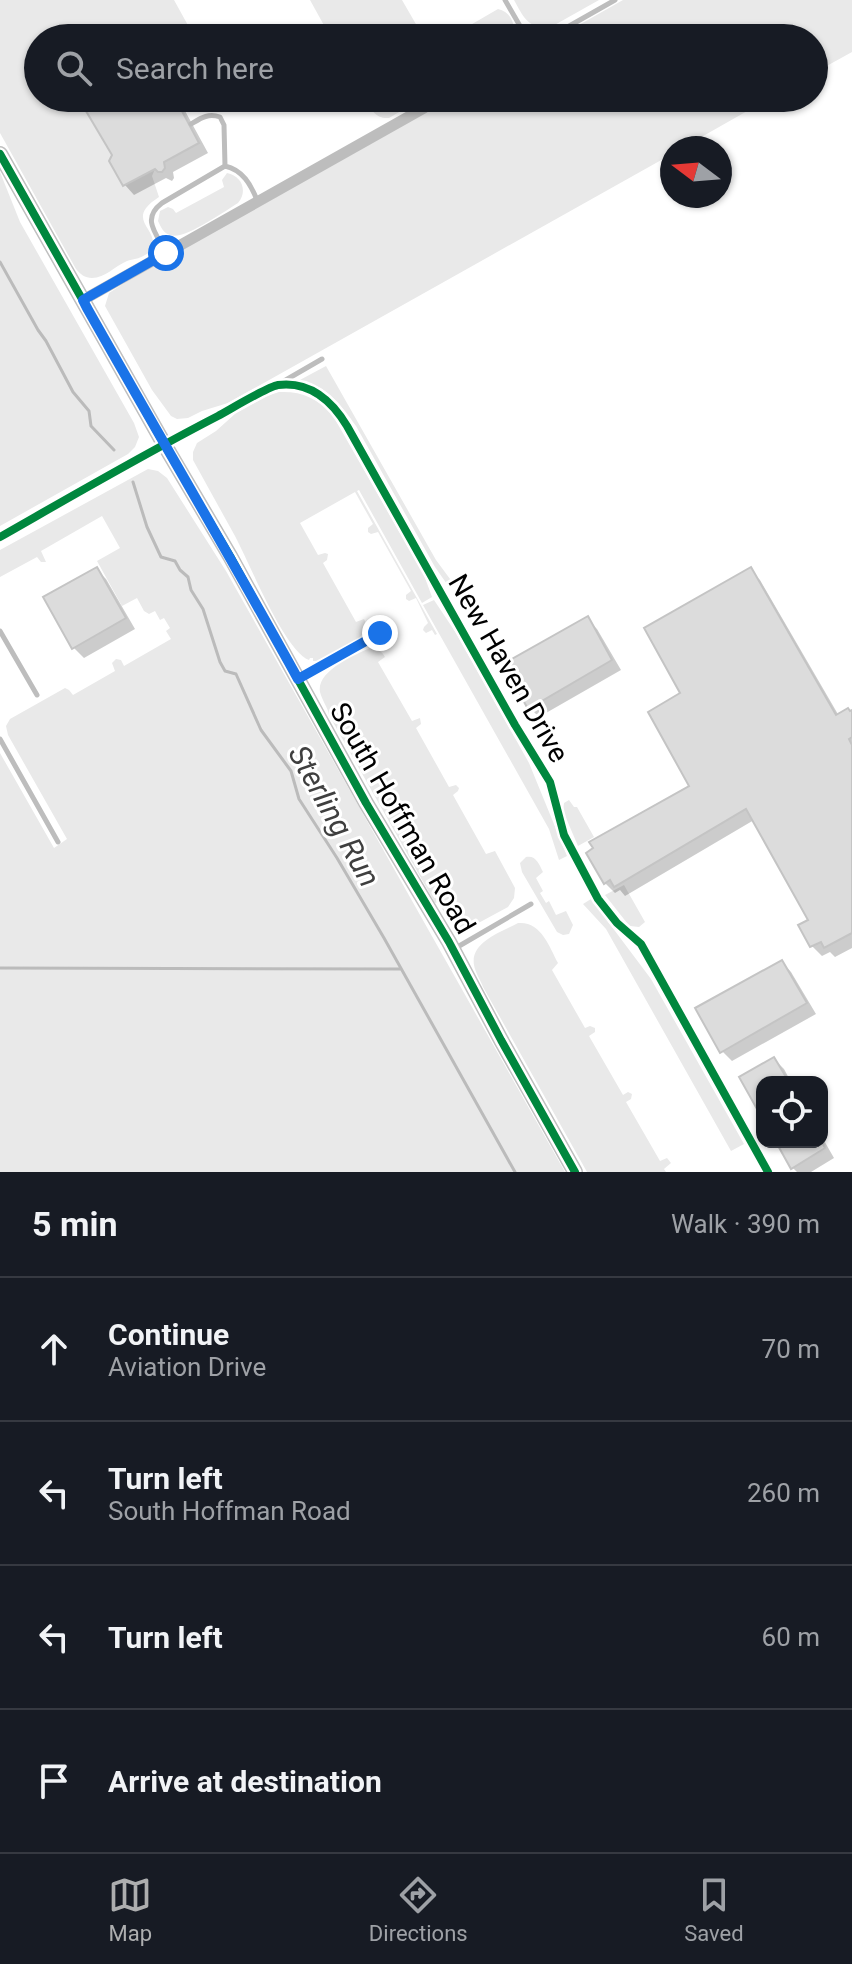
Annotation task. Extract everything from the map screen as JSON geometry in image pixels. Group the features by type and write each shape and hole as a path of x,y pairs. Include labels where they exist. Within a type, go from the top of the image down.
{"street":[{"path":"83,300 417,112"},
{"name":"South Hoffman Road","path":"0,154 230,556 366,803 453,949 575,1172"},
{"path":"0,537 276,385"},
{"name":"New Haven Drive","path":"276,385 321,394 341,416 550,782 564,835 598,899 617,923 641,944 768,1172"}],"lane":[{"path":"505,0 519,24"},
{"path":"573,24 615,0"},
{"path":"191,124 203,117 220,117 224,125 225,166"},
{"path":"166,253 152,225 150,216 153,210 225,166 243,175 258,201"},
{"path":"276,385 322,359"},
{"path":"0,631 37,695"},
{"path":"298,679 380,633"},
{"path":"0,739 58,842"},
{"path":"453,949 531,904"}],"shaded area":[{"path":"0,0 174,0 187,24 24,24 24,112 87,112 112,155 109,161 123,185 155,169 152,176 159,197 144,211 143,217 153,239 149,253 101,276 92,278 81,274 0,133"},
{"path":"310,0 402,0 416,24 323,24"},
{"path":"514,0 599,0 556,24 532,24"},
{"path":"623,0 852,0 852,52 828,65 828,24 581,24"},
{"path":"498,9 507,13 513,24 472,24"},
{"path":"374,112 399,112 389,118"},
{"path":"426,112 745,112 703,136 660,136 660,161 228,403 188,418 171,416 152,390 105,306 109,293"},
{"path":"0,172 20,222 134,423 139,437 128,454 0,526"},
{"path":"227,173 236,177 242,185 243,194 238,203 184,234 176,236 164,231 158,221 160,211 168,207 176,213 224,187 222,180"},
{"path":"326,366 436,560 453,583 449,587 351,418 324,390 298,381"},
{"path":"279,392 308,397 332,414 424,575 432,597 422,603 357,491 437,634 432,630 426,633 423,630 428,623 416,598 406,599 411,591 378,532 368,532 373,524 355,492 300,523 318,555 328,554 323,563 356,622 364,619 365,631 360,637 316,661 299,653 289,640 193,460 197,443 236,413"},
{"path":"148,469 158,471 167,478 226,571 565,1172 0,1172 0,753 54,848 67,839 8,735 6,726 10,719 65,688 73,695 115,671 112,663 116,659 121,660 124,666 171,639 166,631 170,628 164,618 160,620 155,611 149,614 144,611 137,598 122,606 97,561 120,548 102,516 41,551 46,562 41,562 37,557 0,577 0,550"},
{"path":"434,600 529,763 567,856 559,860 549,829 423,605"},
{"path":"370,648 384,655 378,662 412,721 420,718 421,724 416,728 449,787 456,785 459,788 453,795 486,854 495,851 515,888 514,898 508,907 471,927 462,928 450,922 438,902 435,903 329,715 321,695 320,684 330,671"},
{"path":"569,800 577,807 594,837 578,846 563,811 564,803"},
{"path":"526,857 535,859 543,872 536,878 546,903 549,901 556,915 566,911 573,925 569,934 557,932 522,872 520,863"},
{"path":"624,885 645,922 639,927 630,926 605,895"},
{"path":"591,899 651,979 744,1144 731,1151 606,929 583,904"},
{"path":"518,923 533,926 547,942 558,963 552,970 585,1028 595,1028 589,1036 623,1095 628,1092 632,1094 626,1102 660,1161 667,1158 671,1163 664,1169 666,1172 587,1172 475,968 474,957 482,944"}],"building":[{"path":"87,112 182,112 199,143 164,162 162,172 155,169 123,186 109,161 112,155"},
{"path":"97,567 126,618 72,649 43,597"},
{"path":"751,567 836,715 848,708 852,710 852,737 849,739 852,745 852,933 824,948 821,942 810,947 798,925 808,920 746,809 614,887 610,880 604,884 586,853 593,848 589,842 689,786 648,712 680,693 644,628"},
{"path":"588,616 612,660 528,709 503,664"},
{"path":"782,960 807,1003 720,1053 695,1008"},
{"path":"774,1057 785,1076 756,1076 756,1107 739,1077"},
{"path":"779,1148 825,1148 791,1169"}],"waterway":[{"name":"Sterling Run","path":"0,262 73,392 89,411 91,426 114,450"},
{"name":"Sterling Run","path":"133,482 147,527 161,557 175,561 188,577 191,590 203,609 220,662 225,671 236,674 261,730 291,771 299,799 384,938 515,1172"},
{"path":"0,968 400,969"}],"cycle path":[{"path":"0,154 230,556 366,803 449,942 575,1172"},
{"path":"0,537 135,460 273,387 300,386 327,401 347,426 550,782 564,835 598,899 617,923 641,944 768,1172"}],"route":[{"path":"166,253 83,300 87,308 298,679 380,633"}]}
